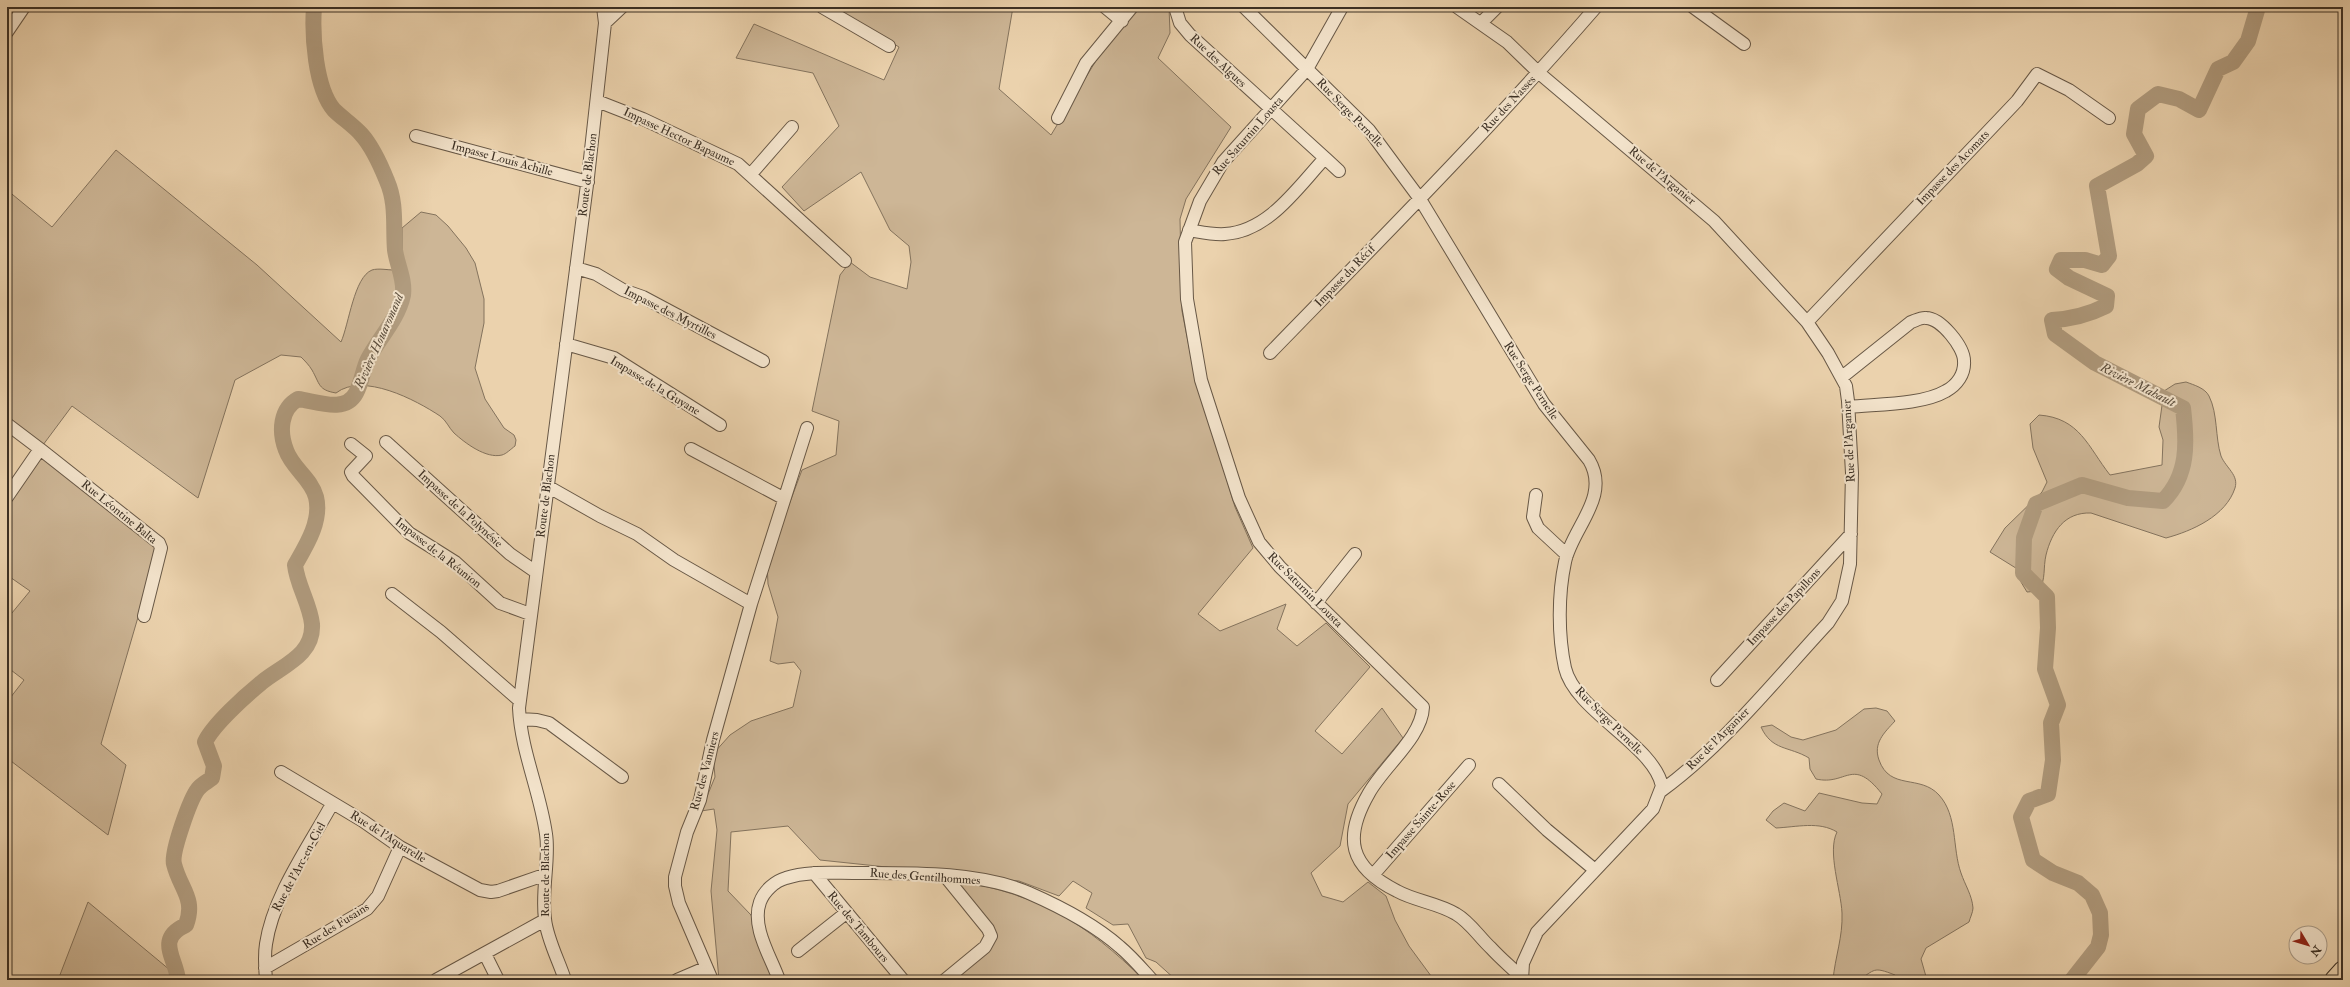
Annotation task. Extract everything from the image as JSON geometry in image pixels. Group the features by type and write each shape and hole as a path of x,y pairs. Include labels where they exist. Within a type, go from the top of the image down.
{"highway":[{"path":"2334,980 2343,970"}],"street":[{"path":"7,32 24,7"},
{"name":"Route de Blachon","path":"565,980 545,920 544,875 546,831 523,744 520,719 520,701 530,614 588,182 605,23 603,7"},
{"path":"605,23 622,7"},
{"path":"822,7 888,46"},
{"path":"1105,7 1122,21"},
{"path":"1058,118 1086,63 1132,7"},
{"name":"Rue des Algues","path":"1175,7 1184,29 1339,171"},
{"name":"Rue Serge Pernelle","path":"1244,7 1378,140 1420,199 1533,388 1592,466 1596,477 1594,496 1567,555 1561,613 1564,659 1567,675 1590,704 1654,768 1660,778 1661,791"},
{"name":"Rue Saturnin Lousta","path":"1342,7 1307,69 1216,171 1200,200 1189,230 1184,253 1187,299 1201,380 1239,498 1259,542 1280,567 1423,707 1421,722 1369,792 1356,822 1354,850 1361,863 1373,875 1397,892 1457,914 1470,924 1521,979"},
{"name":"Rue de l'Arganier","path":"1457,7 1507,42 1539,73 1714,221 1816,333 1846,386 1849,407 1851,534 1848,579 1842,601 1834,616 1716,743 1684,773 1661,791"},
{"path":"1481,23 1497,7"},
{"name":"Rue des Nasses","path":"1420,199 1539,73 1596,7"},
{"path":"1693,7 1744,44"},
{"name":"Impasse des Acomats","path":"1807,322 2017,101 2037,74 2068,90 2109,118"},
{"name":"Impasse Hector Bapaume","path":"597,101 643,119 717,153 751,174 845,261"},
{"path":"751,174 792,127"},
{"name":"Impasse Louis Achille","path":"416,136 588,182"},
{"path":"1189,230 1225,234 1238,232 1258,224 1280,206 1325,158"},
{"name":"Impasse du Récif","path":"1270,354 1420,199"},
{"name":"Impasse des Myrtilles","path":"576,268 596,274 623,290 643,297 763,361"},
{"path":"1842,377 1911,322 1925,317 1938,321 1948,330 1965,360 1963,374 1957,382 1946,391 1922,399 1849,407"},
{"name":"Impasse de la Guyane","path":"566,344 614,358 720,425"},
{"name":"Rue Léontine Balta","path":"7,424 159,543 161,548 144,616"},
{"name":"Rue des Vanniers","path":"712,980 705,968 679,903 675,886 676,877 687,832 700,800 713,740 751,604 783,498 807,428"},
{"name":"Impasse de la Polynésie","path":"386,442 510,554 536,572"},
{"name":"Impasse de la Réunion","path":"351,444 366,456 351,472 382,508 409,533 455,562 500,603 530,614"},
{"path":"7,496 40,449"},
{"path":"691,449 783,498"},
{"path":"547,486 600,516 637,534 679,563 751,604"},
{"path":"1536,495 1533,517 1538,528 1567,555"},
{"name":"Impasse des Papillons","path":"1717,680 1851,534"},
{"path":"1316,602 1355,554"},
{"path":"392,594 442,632 520,701"},
{"path":"520,719 537,720 549,723 622,777"},
{"name":"Impasse Sainte-Rose","path":"1373,875 1469,765"},
{"name":"Rue de l'Aquarelle","path":"281,772 332,804 363,821 400,847 486,892 498,891 544,875"},
{"path":"1499,784 1547,830 1595,870"},
{"path":"1521,979 1523,963 1537,932 1653,809 1661,791"},
{"name":"Rue de l'Arc-en-Ciel","path":"266,974 266,944 272,917 295,871 332,804"},
{"name":"Rue des Fusains","path":"266,974 367,909 378,896 400,847"},
{"name":"Rue des Gentilhommes","path":"779,980 759,925 760,902 771,887 785,878 814,873 876,873 946,876 988,881 1016,888 1058,906 1120,946 1152,980"},
{"name":"Rue des Tambours","path":"814,873 903,980"},
{"path":"945,980 985,947 991,936 988,929 946,876"},
{"path":"798,951 846,913"},
{"path":"436,980 545,920"},
{"path":"485,954 498,980"},
{"path":"677,980 705,968"}],"shaded area":[{"path":"832,7 1013,7 999,89 1051,135 1100,54 1138,7 1169,7 1170,33 1158,58 1231,127 1186,199 1180,219 1182,311 1192,362 1211,427 1235,507 1253,548 1198,614 1220,631 1286,604 1277,629 1297,646 1326,623 1370,667 1315,731 1342,754 1382,708 1403,738 1348,804 1340,846 1311,873 1322,896 1343,902 1368,882 1386,896 1395,920 1409,946 1434,980 1176,980 1156,962 1146,958 1128,924 1113,925 1086,908 1092,893 1073,881 1059,896 1019,881 820,860 788,826 731,832 728,891 751,915 774,980 719,980 711,891 717,830 714,809 701,811 715,777 713,754 730,735 751,721 793,707 801,671 794,662 778,664 770,661 778,617 768,584 767,563 802,470 836,455 839,421 812,411 840,275 850,262 870,277 907,289 911,262 909,246 890,230 861,172 804,211 782,187 839,126 813,73 736,58 754,24 884,80 899,47"},
{"path":"116,150 257,265 341,342 356,291 366,274 374,269 394,270 402,262 402,228 421,212 436,215 448,226 466,248 475,263 484,299 484,323 475,368 485,399 504,428 514,435 516,440 515,446 507,453 496,456 489,455 476,449 459,437 440,416 404,396 374,387 360,385 347,387 336,393 330,392 320,386 311,368 301,357 281,355 235,380 198,498 72,406 40,449 7,424 7,190 52,227"},
{"path":"2186,382 2202,389 2207,393 2212,403 2221,456 2234,475 2236,483 2231,498 2224,507 2207,521 2166,538 2091,513 2074,516 2061,525 2052,538 2046,555 2044,578 2039,591 2027,592 2021,582 2019,570 1990,552 2005,528 2042,492 2047,482 2033,448 2030,424 2039,415 2053,417 2074,428 2089,445 2110,475 2162,465 2163,440 2159,427 2164,391 2175,384"},
{"path":"40,449 147,533 157,552 101,744 126,765 108,835 7,758 7,702 24,680 7,667 7,619 30,591 7,575 7,497"},
{"path":"1876,708 1887,711 1895,721 1884,734 1879,743 1877,748 1879,760 1884,770 1890,776 1923,785 1939,795 1945,803 1952,822 1958,863 1972,903 1973,910 1969,922 1926,948 1921,959 1927,980 1897,980 1895,975 1875,970 1856,981 1833,980 1842,922 1841,904 1833,850 1837,832 1815,826 1776,828 1766,820 1773,811 1784,803 1805,811 1819,793 1862,803 1877,804 1882,794 1872,783 1856,774 1827,780 1816,779 1810,769 1809,758 1776,744 1765,735 1761,727 1772,725 1791,737 1803,740 1836,730 1864,709"},
{"path":"957,881 1013,894 1060,914 1102,942 1144,980 951,980 988,950 993,927"},
{"path":"88,902 182,980 58,980"}],"waterway":[{"name":"Rivière Houaromand","path":"178,980 171,957 169,943 171,936 177,930 186,925 189,916 189,908 186,894 174,864 175,849 190,803 198,789 212,778 214,766 205,742 215,727 238,703 261,683 295,659 302,652 308,644 311,635 311,617 298,580 295,565 304,550 315,524 317,515 316,497 314,490 286,450 282,436 284,415 292,403 298,399 330,405 338,405 351,399 358,389 368,359 393,320 401,304 403,295 402,278 395,250 393,207 390,190 385,175 369,144 358,131 334,110 323,88 314,46 314,7"},
{"name":"Rivière Mahault","path":"2072,980 2098,947 2101,935 2100,913 2092,895 2078,883 2053,873 2033,860 2021,817 2029,801 2048,794 2053,760 2051,723 2058,705 2045,669 2048,628 2047,597 2023,573 2024,538 2036,504 2082,485 2128,498 2163,501 2178,480 2182,469 2185,433 2183,408 2095,363 2055,334 2052,320 2080,316 2106,306 2107,296 2069,278 2057,269 2061,260 2085,260 2102,265 2109,256 2097,186 2137,164 2146,156 2134,134 2138,109 2158,94 2179,99 2199,110 2218,69 2233,62 2248,41 2258,7"}]}
